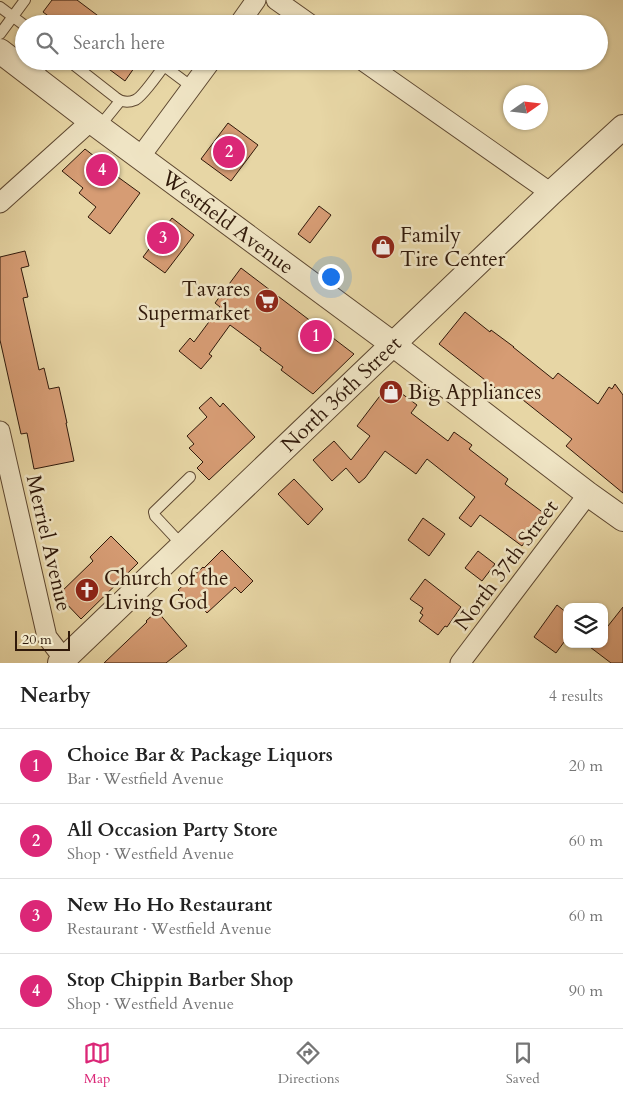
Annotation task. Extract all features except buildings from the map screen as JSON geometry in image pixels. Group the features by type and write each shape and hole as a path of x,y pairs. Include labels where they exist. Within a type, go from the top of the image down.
{"street":[{"path":"245,15 256,0"},
{"path":"276,0 297,15"},
{"name":"Westfield Avenue","path":"0,51 15,58"},
{"name":"Westfield Avenue","path":"41,70 95,124 394,345 623,519"},
{"path":"140,157 204,70"},
{"path":"376,70 551,193"},
{"path":"0,203 95,124"},
{"name":"North 36th Street","path":"64,662 551,193 623,127"},
{"name":"Merriel Avenue","path":"0,431 2,454 47,637 64,662"},
{"name":"North 37th Street","path":"460,663 588,494"}],"lane":[{"path":"0,34 25,0"},
{"path":"0,6 13,17"},
{"path":"81,70 125,102 136,100 161,70"},
{"path":"169,70 192,87"},
{"path":"95,124 120,100"},
{"path":"183,546 154,516 154,512 190,477"}],"place":[{"name":"All Occasion Party Store","path":"229,152"},
{"name":"Stop Chippin Barber Shop","path":"102,170"},
{"name":"New Ho Ho Restaurant","path":"163,238"},
{"name":"Family Tire Center","path":"383,247"},
{"name":"Tavares Supermarket","path":"267,301"},
{"name":"Choice Bar & Package Liquors","path":"316,336"},
{"name":"Big Appliances","path":"391,392"},
{"name":"Church of the Living God","path":"87,590"}]}
